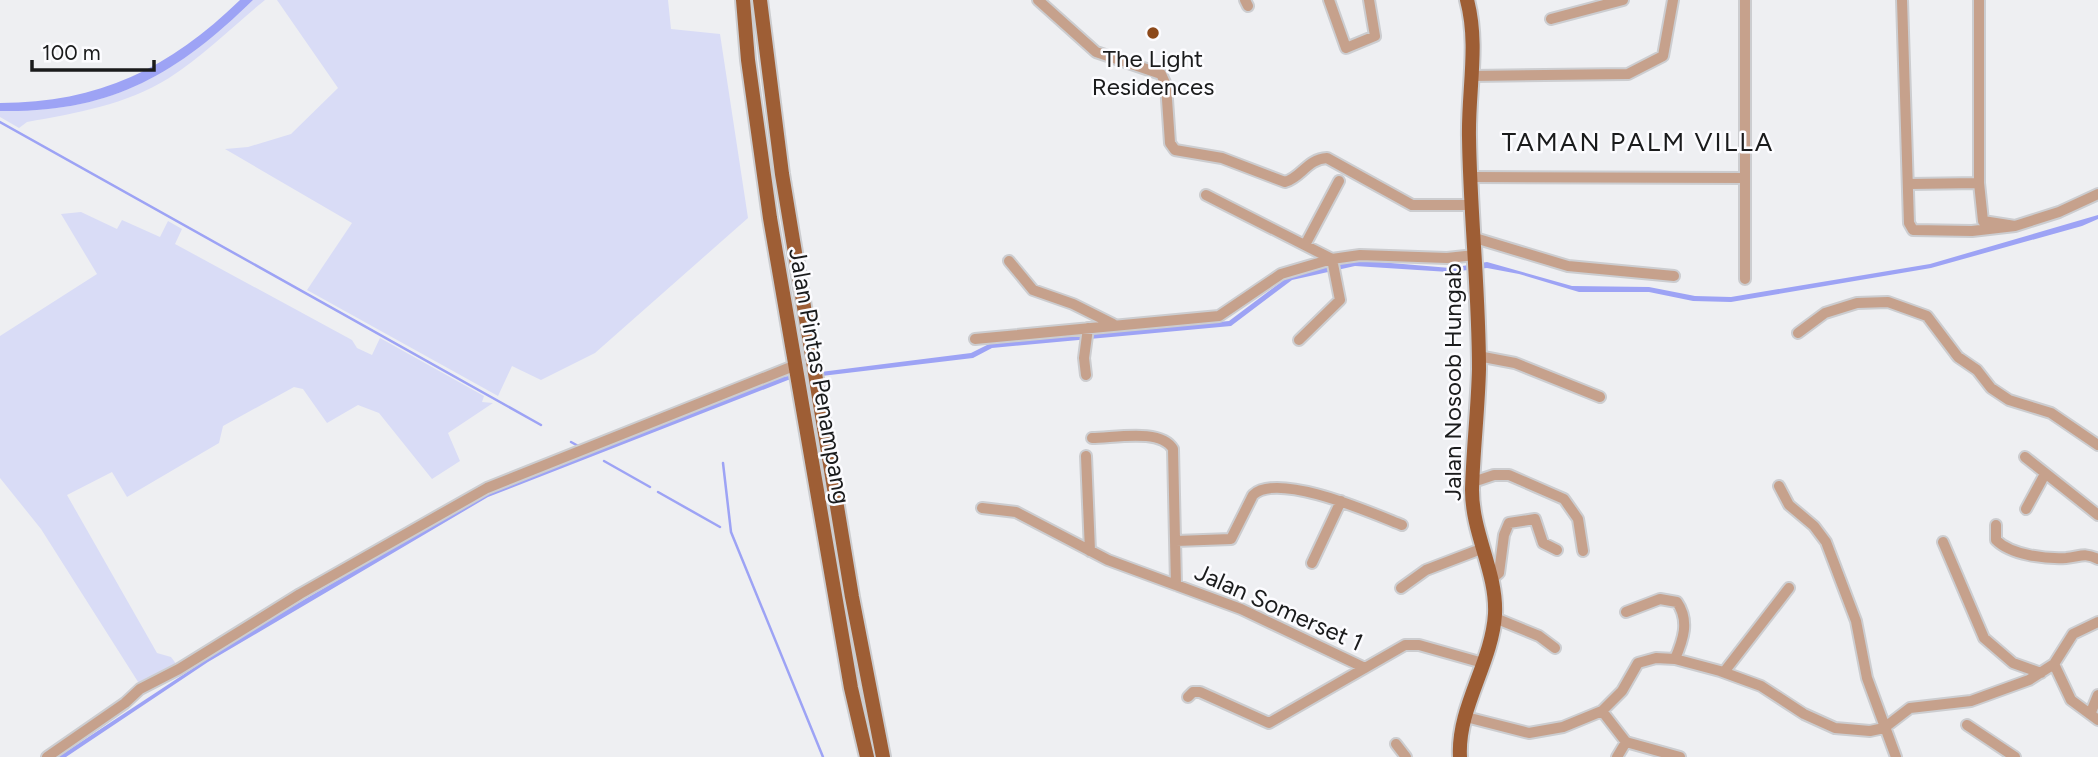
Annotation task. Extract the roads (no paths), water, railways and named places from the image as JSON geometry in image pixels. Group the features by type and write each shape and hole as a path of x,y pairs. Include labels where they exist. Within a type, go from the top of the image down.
{"main road":[{"name":"Jalan Pintas Penampang","path":"743,0 757,130 851,688 867,757"},
{"name":"Jalan Pintas Penampang","path":"760,0 768,84 813,362 852,597 883,757"},
{"name":"Jalan Nosoob Hungab","path":"1459,756 1466,718 1495,618 1495,589 1481,550 1474,516 1478,356 1468,124 1474,34 1467,0"}],"street":[{"path":"1038,0 1096,52 1161,75 1166,85 1170,143 1182,153 1222,158 1285,182 1292,180 1313,160 1327,158 1412,205 1472,205"},
{"path":"1329,0 1346,48 1375,36 1369,0"},
{"path":"1551,19 1623,0"},
{"path":"1471,76 1628,74 1663,55 1673,0"},
{"path":"1745,0 1745,279"},
{"path":"1902,0 1909,223 1913,230 1984,225 2015,226 2059,212 2098,194"},
{"path":"1979,0 1979,183 1984,225"},
{"path":"1471,177 1745,178"},
{"path":"1305,245 1339,181"},
{"path":"1909,184 1979,183"},
{"path":"1206,195 1305,245 1334,265 1340,300 1299,340"},
{"path":"1475,238 1568,266 1674,276"},
{"path":"975,339 1219,316 1281,274 1334,265 1360,255 1447,258 1476,262"},
{"path":"1009,261 1033,290 1073,304 1116,325"},
{"path":"1798,333 1825,313 1857,303 1888,302 1927,316 1958,357 1977,370 1991,388 2009,400 2051,413 2097,443"},
{"path":"1087,375 1084,346 1088,328"},
{"path":"1478,356 1515,363 1600,397"},
{"path":"47,757 125,703 140,689 179,669 300,594 487,488 796,365"},
{"path":"1092,438 1154,437 1165,440 1173,449 1176,585"},
{"path":"1086,456 1090,551"},
{"path":"2025,457 2098,514"},
{"path":"2026,509 2045,474"},
{"path":"1473,482 1494,475 1509,475 1564,499 1578,519 1583,551"},
{"path":"1779,486 1789,505 1826,541 1856,621 1867,678 1896,757"},
{"path":"1176,541 1231,539 1250,500 1256,491 1262,489 1318,493 1402,525"},
{"path":"1312,563 1341,501"},
{"name":"Jalan Somerset 1","path":"982,508 1016,512 1090,551 1241,609 1365,668"},
{"path":"1492,579 1499,573 1504,535 1509,523 1535,519 1543,543 1557,550"},
{"path":"1996,526 1996,540 2010,549 2061,558 2086,553 2098,559"},
{"path":"1943,542 1984,638 2013,663 2041,673"},
{"path":"1401,588 1426,570 1481,550"},
{"path":"1724,672 1789,587"},
{"path":"1626,612 1660,599 1678,602 1683,612 1685,635 1675,659"},
{"path":"1495,618 1539,636 1555,648"},
{"path":"1466,718 1530,733 1563,727 1602,711 1622,691 1638,663 1656,658 1675,659 1724,672 1761,686 1804,714 1835,728 1870,731 1884,728 1910,708 1971,701 2041,673 2054,664 2073,634 2098,622"},
{"name":"Jalan Somerset 1","path":"1188,697 1193,692 1200,692 1269,723 1399,648 1411,645 1483,663"},
{"path":"2054,664 2071,701 2094,716 2098,695"},
{"path":"1602,711 1626,742 1680,757"},
{"path":"1967,725 2015,757"},
{"path":"1617,757 1626,742"},
{"path":"1396,744 1406,757"}],"water":[{"path":"240,0 253,0 197,49 168,69 139,84 109,97 76,105 40,110 0,111 0,103 69,96 131,77 187,45"},
{"path":"2098,215 2098,219 2082,226 1931,268 1731,302 1693,301 1649,292 1579,292 1519,274 1487,268 1449,272 1355,266 1292,280 1231,326 992,348 973,358 788,380 488,497 208,662 66,757 58,757 245,634 489,492 781,377 971,353 989,344 1229,321 1289,276 1356,260 1450,268 1487,262 1572,286 1649,287 1695,296 1731,297 1930,264"}],"waterway":[{"path":"0,122 541,425"},
{"path":"571,442 580,447"},
{"path":"604,461 650,487"},
{"path":"723,463 731,532 823,757"},
{"path":"658,492 720,527"}],"place":[{"name":"The Light Residences","path":"1153,33"}],"district":[{"name":"TAMAN PALM VILLA","path":"1638,142"}]}
